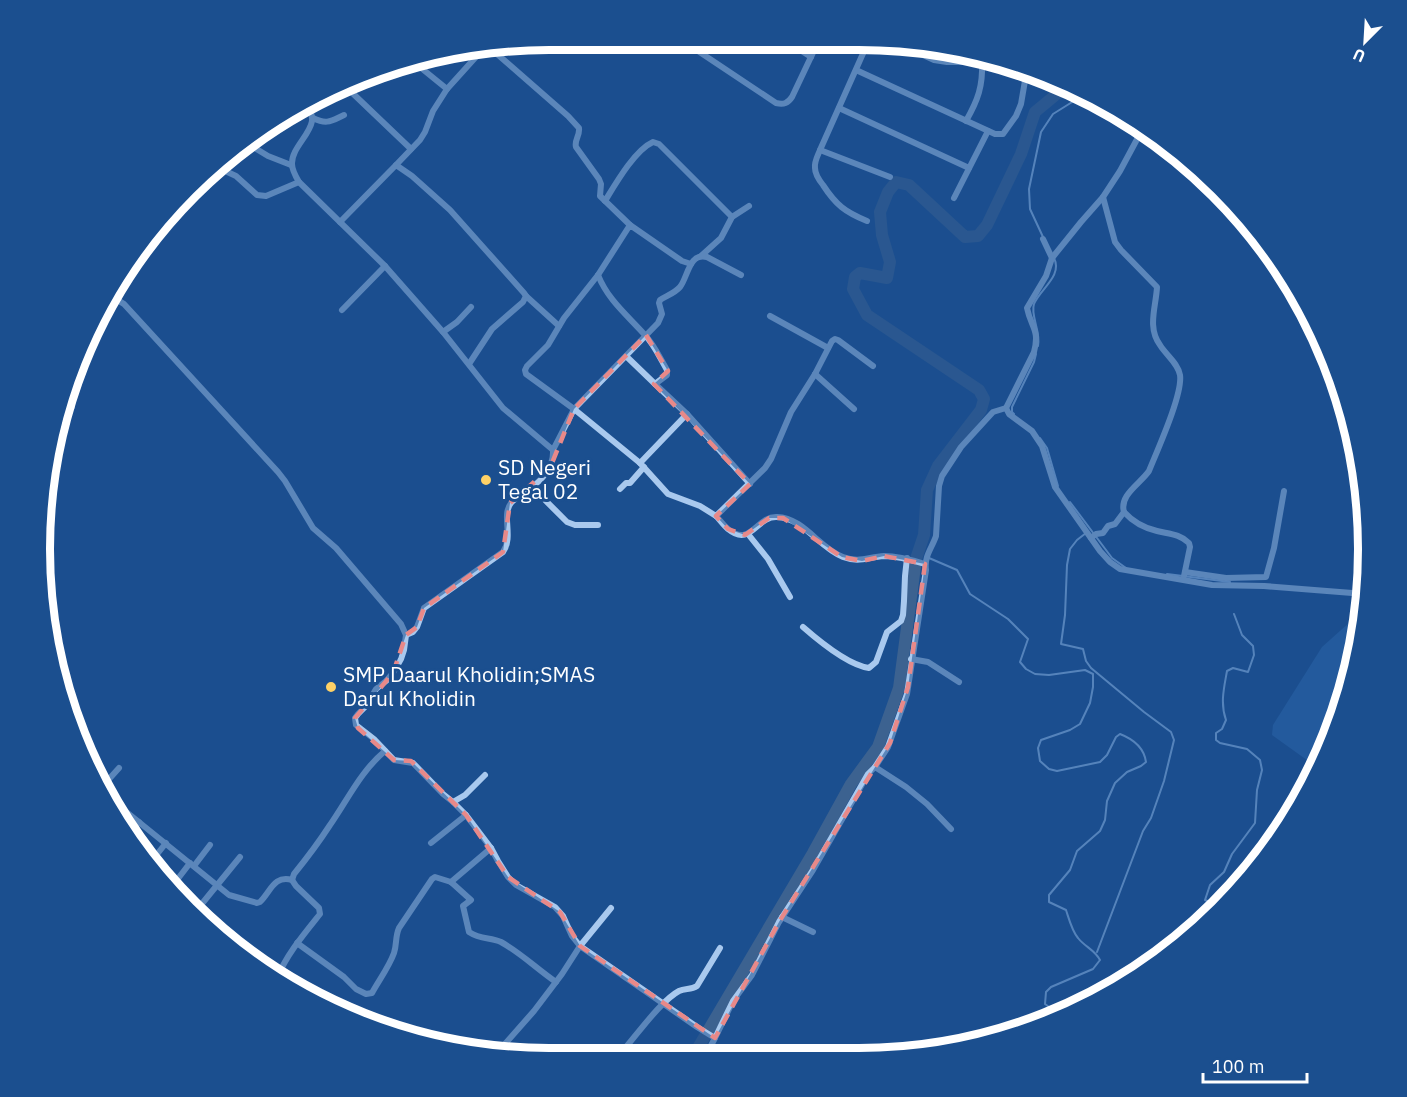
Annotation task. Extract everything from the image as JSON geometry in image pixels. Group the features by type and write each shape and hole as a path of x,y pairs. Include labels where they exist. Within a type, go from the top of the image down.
{"street":[{"path":"698,50 782,104 792,97 814,50"},
{"path":"800,50 811,57"},
{"path":"865,50 815,162 815,170 819,180 835,202 844,210 867,221"},
{"path":"496,53 579,128 576,147 599,179 600,196 630,225 682,261 691,264"},
{"path":"920,54 934,60 965,61"},
{"path":"340,222 420,140 433,111 447,89 478,55"},
{"path":"966,121 981,91 982,66"},
{"path":"420,67 447,89"},
{"path":"856,70 1000,135 1008,129 1021,104 1025,78"},
{"path":"350,91 411,149"},
{"path":"839,108 969,168"},
{"path":"291,165 313,118 310,110"},
{"path":"313,118 323,123 344,115"},
{"path":"954,198 988,131"},
{"path":"710,1048 712,1036 752,975 782,917 813,870 868,774 888,747 908,687 926,570 925,564 928,551 936,536 939,486 942,476 961,447 993,412 1006,408 1034,352 1036,330 1027,308 1046,276 1053,257 1103,197 1139,136"},
{"path":"605,201 622,172 653,141 659,144 732,217"},
{"path":"252,148 291,165 299,182 385,266 443,332 503,408 554,450"},
{"path":"820,150 890,177"},
{"path":"396,165 450,210 526,296 560,326"},
{"path":"223,170 262,196 299,182"},
{"path":"1103,197 1116,242 1157,287 1153,328 1157,340 1179,371 1180,378 1173,410 1149,471 1126,496 1123,508 1124,512 1141,526 1180,536 1189,543 1184,576"},
{"path":"406,635 417,627 424,608 503,552 508,543 508,508 550,468 554,450 574,409 658,323 661,318 660,300 679,289 696,258 721,238 732,217 749,206"},
{"path":"630,225 598,275 564,318 549,345 527,366 525,372 642,465 668,494 700,506 716,516 736,534 748,534 769,518 783,518 800,525 842,557 862,561 884,556 907,558 925,564"},
{"path":"1043,238 1053,257"},
{"path":"701,256 741,275"},
{"path":"342,310 385,266"},
{"path":"598,275 617,306 646,335 668,371 667,375 655,384"},
{"path":"469,364 492,329 523,302 526,296"},
{"path":"116,299 124,304 278,472 313,528 336,548 400,624 406,635 404,650 393,673 376,689 367,705 355,718 358,728 374,739 394,760 413,763 453,802 491,848 513,882 555,907 580,946 712,1036"},
{"path":"443,332 471,308"},
{"path":"770,316 828,348"},
{"path":"716,516 750,484 771,459 791,412 832,341 838,340 873,366"},
{"path":"626,356 687,414 750,484"},
{"path":"815,374 854,409"},
{"path":"1006,408 1010,414 1032,431 1042,446 1054,487 1094,536 1110,562 1120,569 1184,576 1266,577 1274,548 1284,491"},
{"path":"620,489 626,483 630,483 642,465 687,414"},
{"path":"532,487 567,522 575,525 598,525"},
{"path":"1094,536 1103,533 1107,526 1115,525 1124,512"},
{"path":"748,534 768,559 790,597"},
{"path":"803,627 826,646 869,668 876,662 887,632 901,621 907,558"},
{"path":"1184,576 1212,585 1264,586 1355,593"},
{"path":"911,659 928,662 959,682"},
{"path":"292,880 367,768 386,751"},
{"path":"875,767 927,804 951,829"},
{"path":"107,781 119,768"},
{"path":"453,802 465,795 485,775"},
{"path":"123,809 229,895 257,903 281,879 292,880 321,912 297,943 281,969"},
{"path":"430,843 466,815"},
{"path":"135,827 139,822"},
{"path":"156,856 166,843"},
{"path":"177,882 210,845"},
{"path":"451,882 491,848"},
{"path":"201,906 240,857"},
{"path":"297,943 344,977 356,989 366,994 372,993 396,949 396,936 399,928 435,877 451,882 471,900 463,906 469,932 479,938 499,941 556,982"},
{"path":"505,1045 534,1011 580,946 612,908"},
{"path":"782,917 813,932"},
{"path":"626,1047 664,1003 678,992 697,986 720,948"}],"highlighted area":[{"path":"646,335 668,371 654,384 750,484 716,516 728,529 745,535 769,518 783,518 842,557 862,561 884,556 925,564 908,687 890,743 779,922 715,1038 580,946 560,912 508,877 466,815 411,761 394,760 358,728 355,718 393,673 406,635 417,627 424,608 503,552 510,503 550,468 574,409"}],"shaded area":[{"path":"1352,620 1348,646 1331,709 1309,762 1272,735 1273,725 1322,647"}],"waterway":[{"path":"698,1048 851,784 878,747 899,688 916,559 924,535 927,490 938,466 981,410 984,399 979,390 867,315 853,289 855,277 860,273 887,278 890,262 882,235 880,212 888,192 896,182 909,185 965,237 978,236 987,225 1021,154 1035,112 1059,92"},
{"path":"1043,237 1030,209 1029,189 1041,132 1053,114 1076,100"},
{"path":"1038,346 1033,308 1037,298 1056,271 1054,258"},
{"path":"1014,414 1012,407 1036,354"},
{"path":"1040,438 1047,448 1058,486"},
{"path":"1070,502 1112,558 1126,568"},
{"path":"1086,533 1070,549 1061,644 1083,649 1086,661 1091,668 1171,732 1174,740 1164,781 1151,818 1143,831 1097,952"},
{"path":"929,558 957,570 970,594 1008,619 1028,639 1020,662 1026,669 1035,674 1049,675 1085,670 1093,674 1090,703 1080,724 1041,740 1038,748 1040,761 1049,769 1057,771 1100,762 1120,734 1137,745 1145,757 1146,762 1127,772 1115,783 1107,801 1105,820 1100,831 1077,851 1070,870 1049,895 1049,902 1066,910 1076,935 1100,960 1093,969 1051,987 1046,992 1045,1004 1052,1009"},
{"path":"1167,574 1230,582"},
{"path":"1210,902 1205,900 1210,885 1224,872 1232,854 1255,823 1257,790 1262,770 1260,760 1247,749 1216,740 1216,733 1222,729 1226,720 1223,702 1227,671 1233,668 1248,672 1254,655 1253,646 1242,635 1234,614"}],"place":[{"name":"SD Negeri Tegal 02","path":"486,480"},
{"name":"SMP Daarul Kholidin;SMAS Darul Kholidin","path":"331,687"}]}
